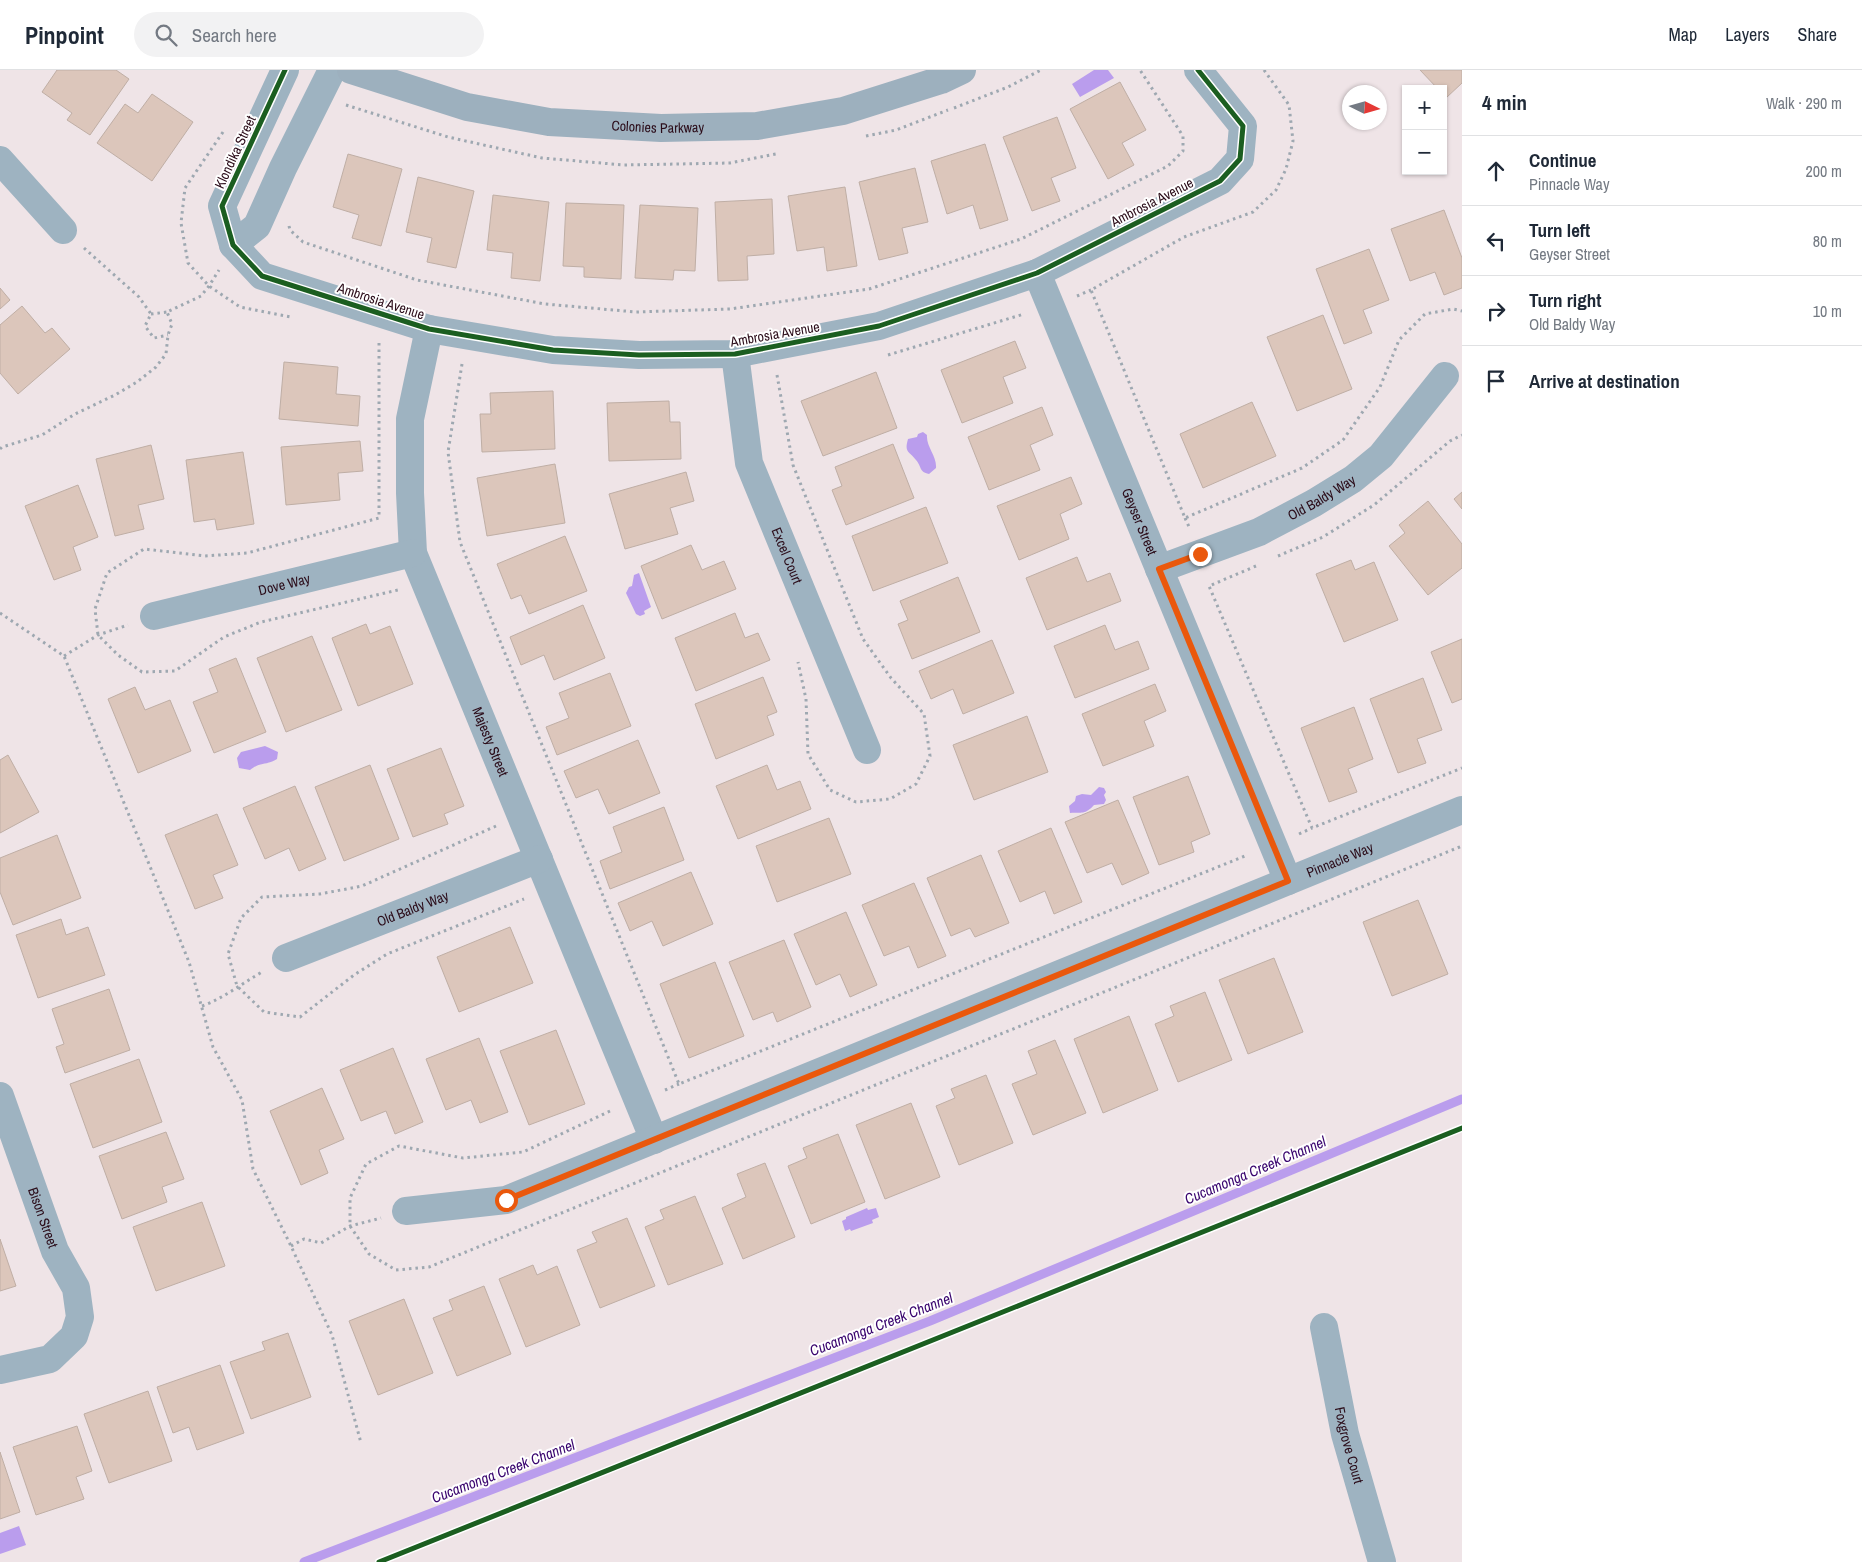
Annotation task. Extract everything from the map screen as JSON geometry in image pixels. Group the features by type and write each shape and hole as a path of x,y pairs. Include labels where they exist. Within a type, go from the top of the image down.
{"street":[{"name":"Klondika Street","path":"232,245 222,206 285,70"},
{"path":"232,245 256,226 332,70"},
{"name":"Colonies Parkway","path":"351,70 467,107 549,122 661,128 757,126 843,111 941,80 962,70"},
{"name":"Ambrosia Avenue","path":"232,245 262,276 429,329 553,350 639,355 735,354 879,326 1037,273 1220,181 1240,159 1243,126 1198,70"},
{"path":"0,160 63,230"},
{"name":"Geyser Street","path":"1037,273 1288,881"},
{"name":"Majesty Street","path":"429,329 410,419 410,493 414,553 654,1140"},
{"name":"Excel Court","path":"735,354 749,463 867,750"},
{"name":"Old Baldy Way","path":"1159,569 1259,532 1314,503 1353,479 1381,456 1445,376"},
{"name":"Dove Way","path":"154,616 414,553"},
{"name":"Pinnacle Way","path":"406,1211 506,1200 1462,810"},
{"name":"Old Baldy Way","path":"286,958 539,859"},
{"name":"Bison Street","path":"0,1096 55,1251 76,1288 80,1317 74,1336 50,1359 0,1370"},
{"name":"Foxgrove Court","path":"1324,1326 1345,1434 1382,1562"}],"path":[{"path":"289,221 290,230 303,242 416,280 545,304 636,312 730,309 869,289 1022,239 1168,166 1183,151 1183,136 1140,70"},
{"path":"1264,70 1289,105 1293,141 1286,169 1276,190 1253,212 1184,237 1091,290 1185,518 1302,468 1343,440 1380,387 1399,340 1425,314 1453,309 1462,311"},
{"path":"343,112 350,107"},
{"path":"63,230 139,297 151,314"},
{"path":"151,314 167,312 200,296 210,286 232,245"},
{"path":"0,449 42,436 75,414 137,382 156,367 166,354 168,335 172,324 167,312"},
{"path":"151,314 145,326 154,338 168,335"},
{"path":"1270,560 1323,537 1374,505 1450,442 1462,435"},
{"path":"1262,563 1209,586 1312,828 1462,768"},
{"path":"0,613 64,656 189,962 213,1047 242,1100 253,1169 332,1335 361,1443"},
{"path":"64,656 98,635 154,616"},
{"path":"202,1006 220,999 238,986 286,958"},
{"path":"291,1246 304,1239 321,1243 350,1226 406,1211"}],"shaded area":[{"path":"1094,70 1108,70 1114,78 1080,97 1072,84"},
{"path":"923,432 927,435 928,444 936,464 936,468 929,474 922,471 907,449 908,439 917,437 918,434"},
{"path":"639,573 651,607 644,611 645,614 640,616 636,614 626,593 629,587 632,586 634,575"},
{"path":"265,746 278,752 277,759 257,765 250,770 239,768 237,758 241,752"},
{"path":"1099,787 1104,788 1106,792 1104,804 1094,805 1083,812 1070,813 1069,806 1075,801 1076,796 1082,794 1091,795"},
{"path":"867,1208 868,1210 876,1208 879,1217 872,1220 873,1223 851,1231 850,1229 845,1231 842,1221 846,1217"},
{"path":"19,1526 26,1545 0,1554 0,1533"}],"building":[{"path":"57,70 116,70 129,79 90,135 67,120 72,113 42,92"},
{"path":"1420,70 1462,70 1462,83 1447,97 1447,85 1434,85"},
{"path":"1120,82 1146,130 1122,143 1134,165 1108,179 1070,109"},
{"path":"152,94 193,122 152,181 97,143 125,104 138,113"},
{"path":"1057,117 1076,168 1051,178 1060,201 1032,211 1003,137"},
{"path":"985,144 1008,220 980,229 973,205 947,214 931,161"},
{"path":"348,154 402,169 381,246 352,238 359,215 333,207"},
{"path":"915,168 928,222 902,228 908,253 879,260 859,182"},
{"path":"418,177 474,191 456,268 427,262 432,238 406,232"},
{"path":"845,187 857,266 827,271 824,247 797,251 788,196"},
{"path":"493,195 549,202 540,281 511,278 513,253 487,250"},
{"path":"772,199 774,254 747,256 748,280 718,281 715,202"},
{"path":"566,203 624,205 621,279 584,277 584,267 563,266"},
{"path":"640,205 698,208 695,271 674,270 673,280 635,278"},
{"path":"1444,210 1462,258 1462,288 1444,295 1435,272 1410,281 1391,229"},
{"path":"1369,249 1389,300 1363,310 1372,333 1344,344 1316,269"},
{"path":"0,288 10,300 0,309"},
{"path":"22,306 45,333 52,328 70,349 18,394 0,373 0,325"},
{"path":"1323,315 1352,389 1297,411 1267,337"},
{"path":"1015,341 1026,368 1003,377 1013,403 962,423 941,370"},
{"path":"284,362 338,367 336,394 360,396 358,426 279,419"},
{"path":"876,372 897,428 823,456 801,401"},
{"path":"553,391 555,449 482,452 480,414 491,414 490,393"},
{"path":"669,401 670,422 680,422 681,459 609,461 607,403"},
{"path":"1252,402 1276,456 1203,488 1180,434"},
{"path":"1042,407 1053,435 1030,445 1040,470 989,490 968,437"},
{"path":"360,441 363,471 338,473 340,500 286,505 281,447"},
{"path":"893,444 914,498 846,525 832,490 842,486 835,467"},
{"path":"151,445 164,499 138,505 144,529 115,536 96,459"},
{"path":"243,452 254,524 217,530 215,519 194,522 186,460"},
{"path":"555,464 565,523 487,536 477,478"},
{"path":"686,472 694,501 670,508 678,534 625,549 609,494"},
{"path":"1071,477 1082,504 1060,514 1069,539 1019,560 997,506"},
{"path":"78,485 98,537 73,547 81,570 54,580 25,506"},
{"path":"1462,492 1462,509 1454,499"},
{"path":"1428,501 1462,544 1462,568 1428,595 1389,546 1405,533 1399,525"},
{"path":"926,507 948,563 873,591 852,536"},
{"path":"565,536 587,591 529,614 521,595 511,599 497,564"},
{"path":"691,545 702,570 724,561 736,589 662,619 641,566"},
{"path":"1077,557 1087,582 1110,573 1121,601 1047,630 1026,578"},
{"path":"1351,560 1355,570 1374,562 1398,620 1344,642 1316,574"},
{"path":"958,577 980,632 912,659 898,624 908,620 900,601"},
{"path":"583,605 605,658 554,680 544,655 521,665 510,637"},
{"path":"735,613 745,638 758,633 770,660 696,691 675,638"},
{"path":"366,624 370,634 390,626 413,684 358,706 332,638"},
{"path":"1105,625 1115,650 1138,641 1149,669 1075,698 1054,646"},
{"path":"312,636 342,710 286,732 257,658"},
{"path":"1462,639 1462,699 1452,703 1431,652"},
{"path":"992,640 1014,693 963,714 953,689 931,699 919,671"},
{"path":"236,658 266,732 214,753 193,702 218,692 209,669"},
{"path":"610,673 631,726 557,755 546,727 569,718 559,693"},
{"path":"763,677 777,712 767,716 774,735 716,759 695,704"},
{"path":"1423,678 1442,730 1417,739 1426,763 1398,773 1370,699"},
{"path":"1155,684 1166,711 1144,721 1154,746 1103,766 1082,714"},
{"path":"135,687 145,710 170,700 191,751 138,773 108,699"},
{"path":"1354,707 1373,759 1348,769 1357,792 1329,802 1301,728"},
{"path":"1027,716 1048,772 974,800 953,745"},
{"path":"638,740 660,793 609,814 598,789 576,798 564,771"},
{"path":"441,748 464,806 444,814 448,824 413,837 387,769"},
{"path":"8,755 39,812 0,833 0,760"},
{"path":"370,765 399,839 344,861 315,787"},
{"path":"767,765 777,790 800,781 811,809 738,839 716,786"},
{"path":"1188,776 1210,834 1191,842 1194,852 1159,865 1133,797"},
{"path":"295,786 326,859 299,871 289,848 265,859 243,808"},
{"path":"1118,800 1149,873 1122,885 1112,863 1087,873 1065,822"},
{"path":"664,807 684,860 610,889 600,861 622,852 613,827"},
{"path":"217,814 238,865 213,875 223,898 195,909 165,835"},
{"path":"829,818 851,874 777,902 756,846"},
{"path":"1051,828 1082,902 1054,914 1045,891 1020,902 998,851"},
{"path":"57,835 81,898 13,925 0,892 0,858"},
{"path":"981,855 1009,923 975,937 970,928 951,936 927,878"},
{"path":"691,872 713,924 663,946 652,921 630,931 618,903"},
{"path":"914,883 946,956 918,968 909,946 884,956 862,905"},
{"path":"1418,900 1448,974 1392,996 1363,922"},
{"path":"846,912 877,985 850,997 840,974 816,985 794,934"},
{"path":"61,919 66,935 88,927 105,975 38,998 16,935"},
{"path":"510,927 533,983 459,1012 437,957"},
{"path":"784,940 811,1007 777,1022 773,1012 753,1020 729,962"},
{"path":"1274,958 1303,1032 1248,1054 1219,980"},
{"path":"715,962 744,1036 689,1058 660,984"},
{"path":"109,989 130,1050 65,1073 56,1047 64,1044 52,1009"},
{"path":"1205,992 1232,1060 1178,1082 1155,1024 1174,1016 1170,1006"},
{"path":"1129,1016 1158,1090 1103,1113 1074,1039"},
{"path":"556,1030 585,1104 529,1125 500,1051"},
{"path":"479,1038 508,1112 480,1123 471,1100 446,1110 426,1059"},
{"path":"1055,1040 1086,1113 1033,1135 1012,1084 1037,1074 1028,1051"},
{"path":"393,1048 423,1122 395,1134 386,1111 361,1121 340,1070"},
{"path":"139,1059 162,1122 93,1148 70,1084"},
{"path":"986,1075 1013,1143 959,1165 936,1106 955,1098 951,1089"},
{"path":"322,1088 344,1139 319,1150 328,1173 301,1185 270,1111"},
{"path":"911,1103 940,1177 885,1199 856,1125"},
{"path":"166,1132 184,1179 162,1187 167,1202 122,1219 99,1156"},
{"path":"838,1134 865,1202 811,1224 788,1166 807,1158 803,1148"},
{"path":"765,1163 795,1237 743,1259 722,1208 746,1197 737,1174"},
{"path":"695,1196 723,1264 668,1285 645,1227 664,1219 660,1210"},
{"path":"202,1202 225,1266 156,1291 133,1227"},
{"path":"627,1218 655,1286 600,1308 577,1250 597,1242 592,1232"},
{"path":"0,1239 16,1286 0,1291"},
{"path":"533,1265 537,1275 557,1266 580,1325 526,1347 499,1279"},
{"path":"484,1286 511,1354 457,1376 433,1318 453,1310 449,1300"},
{"path":"404,1299 433,1373 378,1395 349,1321"},
{"path":"288,1333 311,1397 251,1419 230,1362 265,1350 262,1342"},
{"path":"220,1365 244,1433 197,1450 189,1427 173,1433 157,1387"},
{"path":"148,1391 172,1461 109,1483 84,1414"},
{"path":"77,1426 92,1471 76,1477 84,1499 36,1515 13,1447"},
{"path":"0,1452 20,1512 0,1519"}],"waterway":[{"name":"Cucamonga Creek Channel","path":"304,1562 930,1321 1462,1099"}],"cycle path":[{"path":"285,70 222,206 233,245 262,276 429,329 553,350 639,355 735,354 879,326 1037,273 1220,181 1240,159 1243,126 1198,70"},
{"path":"379,1562 1462,1128"}],"route":[{"path":"506,1200 1288,881 1159,569 1200,554"}]}
